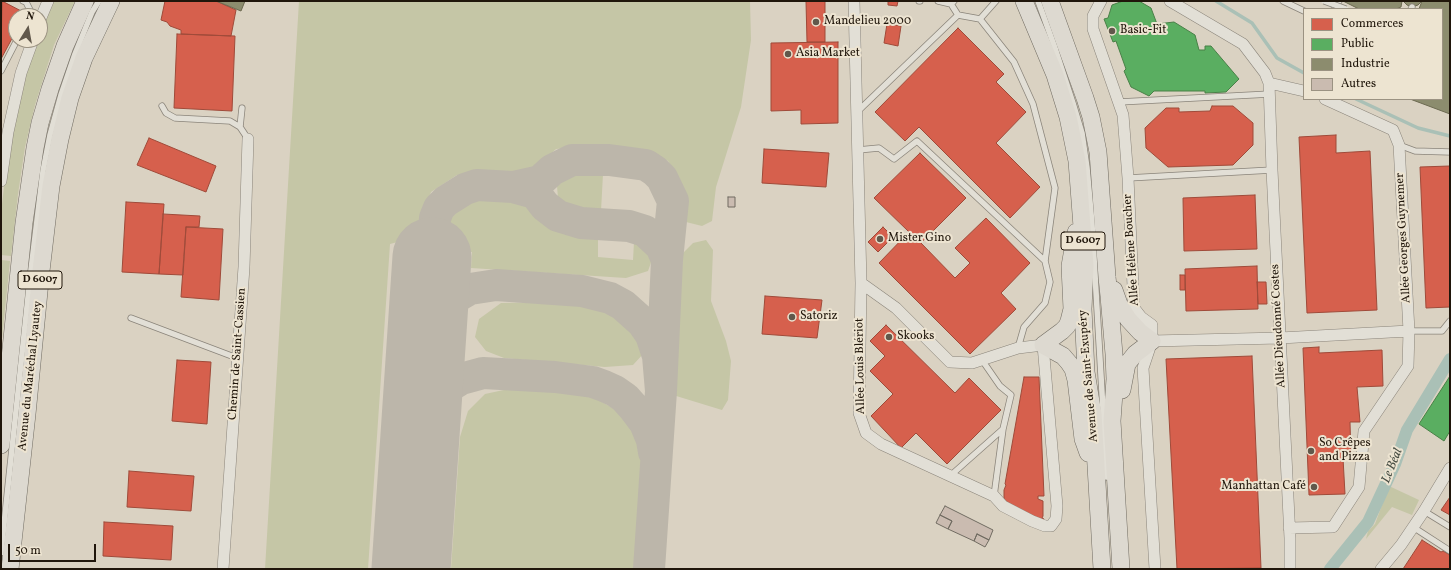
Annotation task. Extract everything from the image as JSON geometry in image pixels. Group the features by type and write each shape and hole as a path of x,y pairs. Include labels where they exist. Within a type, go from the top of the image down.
{"main road":[{"name":"Avenue du Maréchal Lyautey","path":"1,445 24,223 38,135 58,63 86,1"},
{"name":"Avenue du Maréchal Lyautey","path":"10,569 51,186 60,138 70,98 84,58 110,1"},
{"name":"Avenue de Saint-Exupéry","path":"1024,1 1055,75 1068,117 1076,161 1085,266 1083,309 1086,372 1092,408 1095,452 1106,482 1121,569"},
{"name":"Avenue de Saint-Exupéry","path":"1041,2 1072,61 1091,117 1098,152 1115,378 1106,482 1102,569"},
{"path":"1080,208 1070,266 1071,315 1067,326 1043,345 1063,356 1069,362 1076,380 1083,439 1106,482"},
{"path":"1106,266 1122,310 1133,326 1152,341 1131,359 1125,371 1122,400 1123,434 1106,482"}],"street":[{"name":"Allée Louis Blériot","path":"854,1 861,283 859,413 866,433 881,444 994,496 1003,506 1032,521 1045,526 1052,526 1056,519 1057,506 1043,345"},
{"name":"Allée Hélène Boucher","path":"1101,1 1093,16 1093,29 1123,115 1128,178 1134,308 1141,317 1152,325 1152,341 1143,368 1155,569"},
{"path":"1170,1 1243,44 1265,73 1269,88 1303,91"},
{"path":"1,180 8,132 21,73 30,48"},
{"name":"Allée Dieudonné Costes","path":"1269,88 1290,569"},
{"path":"1327,100 1393,130 1399,145"},
{"name":"Chemin de Saint-Cassien","path":"224,569 244,268 248,139"},
{"name":"Allée Georges Guynemer","path":"1399,145 1409,331"},
{"path":"861,283 896,308 950,362 972,363 1018,348 1043,345"},
{"path":"1152,341 1280,338 1409,331 1408,366 1364,430 1359,488 1332,527 1289,528"},
{"path":"1381,569 1401,545 1450,468"}],"lane":[{"path":"22,1 26,2 29,8"},
{"path":"1,553 30,278 43,171 50,135 61,95 75,54 92,12 99,1"},
{"path":"938,1 952,2 958,15"},
{"path":"980,19 996,1"},
{"path":"1283,1 1303,11"},
{"path":"1324,1 1343,8"},
{"path":"1041,2 1082,132 1087,168 1092,224 1106,482"},
{"path":"856,113 958,15"},
{"path":"958,15 980,19 1014,62 1033,104 1055,188 1046,260 1050,282 1045,303 1024,327 1018,348"},
{"path":"1,71 13,48"},
{"path":"1119,102 1269,88"},
{"path":"162,106 166,113 175,118 230,121 240,127 248,139"},
{"path":"240,127 242,108"},
{"path":"858,150 879,148 894,159 917,141 1046,260"},
{"path":"1399,145 1415,152 1450,152"},
{"path":"1128,178 1272,170"},
{"path":"131,318 237,358"},
{"path":"1409,331 1442,331 1450,321"},
{"path":"982,360 1000,386 1011,395 1003,429 994,496"},
{"path":"1095,452 1100,440 1099,400 1101,383"},
{"path":"950,476 1003,429"},
{"path":"1424,511 1450,527"},
{"path":"1413,527 1450,551"}],"green space":[{"path":"54,1 75,1 54,45 35,105 25,147 11,256 1,255 2,204 7,161 22,84 34,48 48,48 48,12"},
{"path":"299,1 750,1 751,40 741,107 716,187 712,221 702,226 686,222 683,187 668,161 643,150 599,145 556,149 537,167 520,171 457,175 431,192 416,237 390,244 368,569 265,569"},
{"path":"587,173 603,174 601,211 580,211 567,206 558,198 557,186 571,175"},
{"path":"481,198 522,201 547,224 565,234 598,238 598,257 633,260 634,242 643,246 653,257 648,271 626,278 471,268 472,252 447,250 450,219 463,205"},
{"path":"706,240 713,250 711,301 726,341 731,361 728,400 722,410 673,395 683,253 693,243"},
{"path":"1,260 10,261 1,348"},
{"path":"554,302 594,306 623,320 636,337 644,353 633,365 605,367 504,358 486,351 475,337 479,319 501,303"},
{"path":"513,388 557,390 593,397 618,411 634,432 642,458 636,569 451,569 460,437 468,411 485,394"},
{"path":"1389,486 1419,500 1412,515 1392,507 1366,539 1368,531 1375,524"}],"building: Commerces":[{"path":"2,1 15,8 8,8 8,46 1,59"},
{"path":"165,1 216,1 236,10 231,36 181,34 181,30 170,26 167,22 161,20"},
{"name":"Mandelieu 2000","path":"806,1 825,1 825,42 807,42"},
{"path":"888,1 898,1 897,6 888,5"},
{"path":"887,24 901,26 898,46 884,43"},
{"path":"958,28 1004,74 996,82 1026,112 996,143 1040,187 1010,218 919,127 905,141 875,112"},
{"path":"177,34 235,36 232,111 174,108"},
{"path":"838,42 838,123 801,124 801,110 771,111 771,43"},
{"path":"1212,106 1233,106 1253,123 1253,145 1233,165 1168,167 1146,148 1145,128 1166,108 1179,108 1179,112 1210,111"},
{"path":"1336,135 1336,153 1370,151 1377,310 1307,313 1299,137"},
{"path":"149,138 216,166 206,192 137,165"},
{"path":"764,149 829,153 826,187 762,183"},
{"path":"920,153 966,198 921,243 955,278 970,263 955,248 986,218 1030,263 1001,293 1016,309 970,354 879,263 909,232 874,198"},
{"path":"1450,166 1450,307 1426,308 1420,167"},
{"path":"1255,195 1257,249 1184,251 1183,198"},
{"path":"126,202 164,204 159,274 122,272"},
{"path":"163,214 200,216 199,227 186,227 183,275 159,274"},
{"path":"186,227 223,229 219,300 181,297"},
{"name":"Mister Gino","path":"883,227 893,237 878,252 868,242"},
{"path":"1257,266 1258,309 1186,311 1185,269"},
{"path":"1180,275 1185,275 1185,290 1180,290"},
{"path":"1257,282 1266,282 1267,304 1258,304"},
{"name":"Satoriz","path":"765,296 822,300 817,338 762,334"},
{"path":"886,325 955,393 969,378 1001,410 947,464 916,433 901,448 871,416 893,394 870,371 885,356 870,341"},
{"path":"1319,347 1319,353 1382,350 1383,386 1357,387 1360,422 1350,422 1351,458 1343,458 1345,494 1309,495 1303,348"},
{"path":"1252,356 1261,568 1177,569 1166,359"},
{"path":"177,360 211,362 207,424 172,421"},
{"path":"1024,377 1039,377 1044,496 1038,496 1038,499 1043,501 1042,518 1044,519 1042,522 1004,504 1004,490"},
{"path":"129,471 194,476 191,511 127,507"},
{"path":"1450,497 1450,515 1441,510"},
{"path":"104,522 173,526 171,560 103,556"},
{"path":"1422,540 1441,552 1443,551 1450,555 1450,569 1403,569"}],"building: Public":[{"path":"1123,1 1139,1 1151,8 1157,24 1174,22 1195,35 1199,50 1205,50 1205,46 1211,46 1239,79 1226,92 1205,93 1205,91 1154,91 1149,96 1131,87 1124,71 1126,69 1116,41 1113,42 1104,19 1108,18 1112,5"},
{"path":"1450,376 1450,431 1444,441 1419,424"}],"building: Industrie":[{"path":"216,1 245,1 241,11"},
{"path":"1343,1 1402,1 1401,7 1398,8 1357,8"},
{"path":"1403,1 1422,1 1418,5 1412,7"},
{"path":"1422,1 1450,1 1450,114 1413,100 1443,100 1443,8 1419,8"}],"building: Autres":[{"path":"728,197 735,197 735,207 728,207"},
{"path":"945,506 993,530 989,540 977,534 974,541 948,529 952,521 940,515"},
{"path":"940,515 952,521 948,529 936,523"},
{"path":"977,534 989,540 985,547 974,541"}],"waterway":[{"path":"1216,1 1252,23 1277,58 1303,72"},
{"path":"1358,100 1418,128 1450,136"},
{"name":"Le Béal","path":"1330,569 1368,522 1395,464 1407,430 1450,359"}],"taxiway":[{"path":"661,391 667,260 673,201 662,178 646,165 609,160 572,160 552,170 540,181 513,187 535,193 545,206 558,216 581,223 629,226 645,231 661,246 667,260"},
{"path":"432,257 435,218 439,208 446,201 465,189 477,185 513,187"},
{"path":"426,351 436,318 451,300 470,289 496,285 582,291 610,298 623,305 642,322 651,335 658,356 661,391 649,569"},
{"path":"421,418 443,390 461,379 483,373 555,377 593,382 615,391 625,398 633,407 645,423 652,440 654,452"}],"runway":[{"path":"411,569 432,257"}],"place":[{"name":"Mandelieu 2000","path":"816,22"},
{"name":"Basic-Fit","path":"1112,31"},
{"name":"Asia Market","path":"788,54"},
{"name":"Mister Gino","path":"880,239"},
{"name":"Satoriz","path":"792,317"},
{"name":"Skooks","path":"889,337"},
{"name":"So Crêpes and Pizza","path":"1311,451"},
{"name":"Manhattan Café","path":"1314,487"}]}
